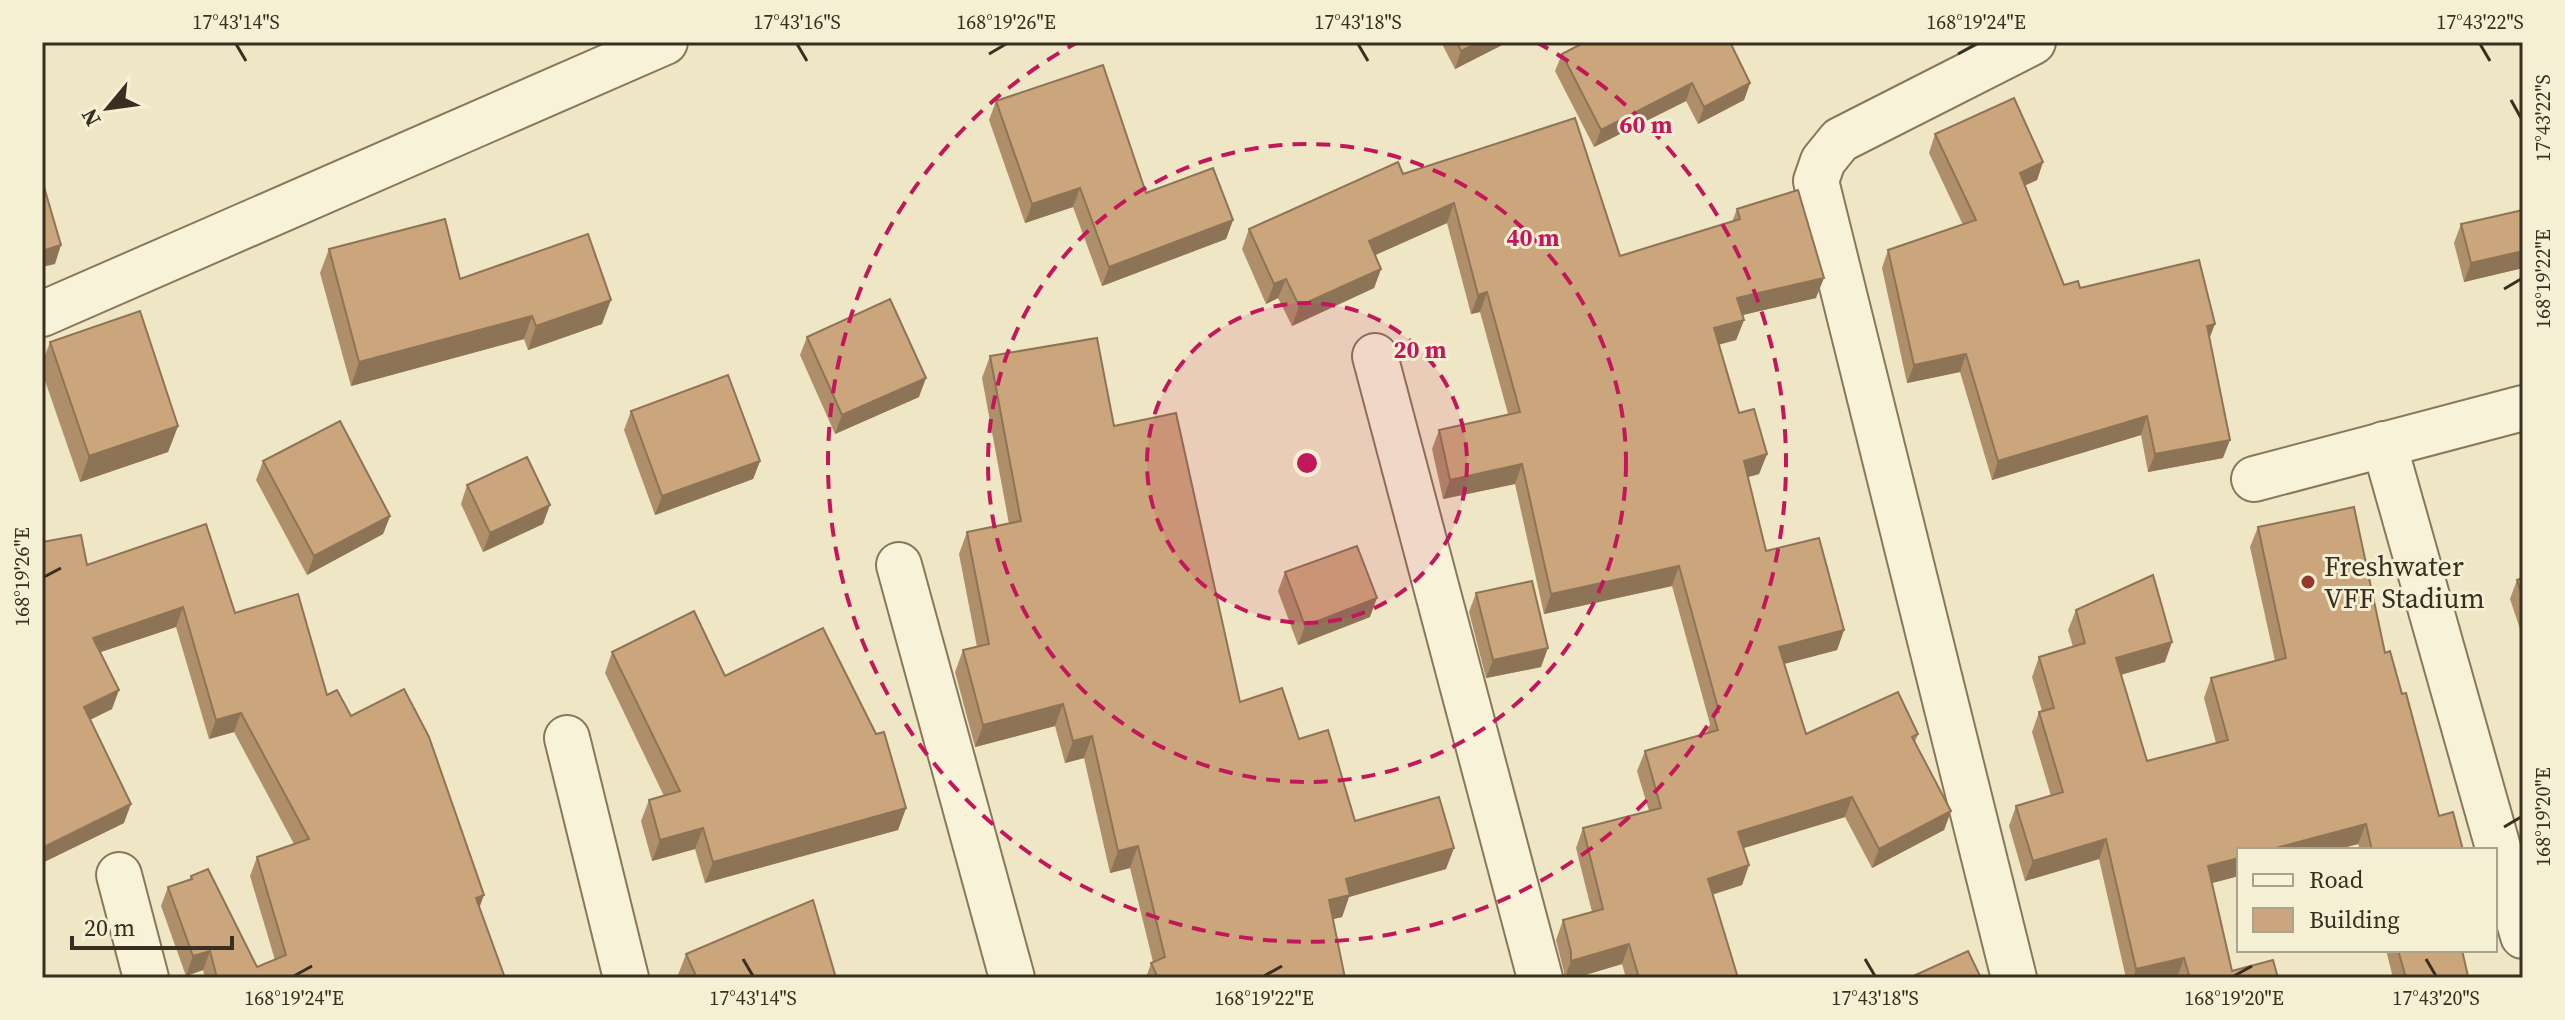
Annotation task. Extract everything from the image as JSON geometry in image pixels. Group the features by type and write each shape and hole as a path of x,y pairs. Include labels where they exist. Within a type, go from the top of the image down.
{"street":[{"path":"42,314 665,42"},
{"path":"2014,978 1816,181 1823,161 1840,140 2033,42"},
{"path":"1375,356 1540,978"},
{"path":"2254,479 2523,408"},
{"path":"2384,444 2523,936"},
{"path":"899,565 1012,978"},
{"path":"567,738 626,978"},
{"path":"119,875 146,978"}],"building":[{"path":"1457,42 1480,42 1461,51"},
{"path":"1585,42 1730,42 1750,83 1704,107 1692,83 1601,130 1562,54"},
{"path":"1103,65 1146,193 1213,168 1233,220 1109,267 1080,188 1032,204 996,101"},
{"path":"2014,98 2043,162 2020,173 2064,285 2078,281 2080,288 2199,260 2215,324 2207,326 2230,440 2155,454 2147,416 1998,461 1966,354 1914,365 1888,250 1976,220 1935,134"},
{"path":"1575,118 1620,256 1740,219 1737,209 1798,190 1824,278 1737,298 1744,320 1714,328 1739,413 1754,409 1767,454 1744,461 1766,551 1819,538 1844,630 1779,647 1806,734 1898,692 1918,734 1912,737 1951,811 1879,849 1852,797 1738,832 1749,865 1708,879 1738,978 1639,978 1629,944 1571,961 1563,920 1603,909 1583,828 1661,808 1645,751 1718,730 1713,714 1719,712 1679,566 1551,594 1522,464 1450,480 1439,430 1520,412 1487,292 1478,295 1454,203 1369,241 1381,269 1299,306 1286,279 1274,284 1249,229 1398,162 1403,174"},
{"path":"42,180 61,245 42,251"},
{"path":"2523,210 2523,251 2471,263 2461,224"},
{"path":"445,219 460,279 588,234 611,300 536,326 532,316 359,362 329,249"},
{"path":"890,299 926,378 842,415 807,337"},
{"path":"140,311 178,426 89,456 50,342"},
{"path":"1097,338 1114,426 1176,413 1240,702 1282,688 1299,739 1328,730 1355,821 1439,797 1454,848 1346,879 1350,895 1329,900 1345,978 1158,978 1151,963 1165,957 1138,846 1118,851 1092,736 1073,741 1063,704 983,725 963,650 989,644 967,532 1021,521 990,356"},
{"path":"728,375 760,461 662,496 631,411"},
{"path":"340,421 390,516 314,556 263,461"},
{"path":"527,457 550,505 490,533 467,485"},
{"path":"2354,507 2385,653 2390,651 2402,694 2406,693 2439,816 2453,812 2462,848 2372,848 2366,824 2276,848 2237,848 2237,859 2208,866 2232,971 2273,960 2278,978 2190,978 2184,958 2136,969 2106,839 2033,861 2016,806 2063,792 2039,712 2054,708 2039,657 2085,643 2076,610 2153,575 2172,642 2116,658 2147,761 2228,740 2211,678 2286,658 2258,527"},
{"path":"206,524 235,613 298,594 327,695 337,690 351,716 404,689 429,737 484,895 476,898 505,978 217,978 210,951 193,956 168,887 192,879 191,876 208,869 257,967 286,955 257,857 309,839 241,713 216,720 183,607 93,638 119,690 84,707 131,804 42,848 42,542 81,535 87,565"},
{"path":"1357,546 1377,598 1305,626 1285,572"},
{"path":"2523,578 2523,599 2517,580"},
{"path":"1532,581 1548,648 1493,660 1476,593"},
{"path":"694,611 725,676 823,628 876,734 884,732 906,808 713,862 703,828 660,840 649,800 680,791 612,652"},
{"path":"813,900 836,978 697,978 686,954"},
{"path":"1968,951 1981,978 1909,978"},
{"path":"2399,952 2462,952 2468,976 2406,978"}],"place":[{"name":"Freshwater VFF Stadium","path":"2308,582"}]}
